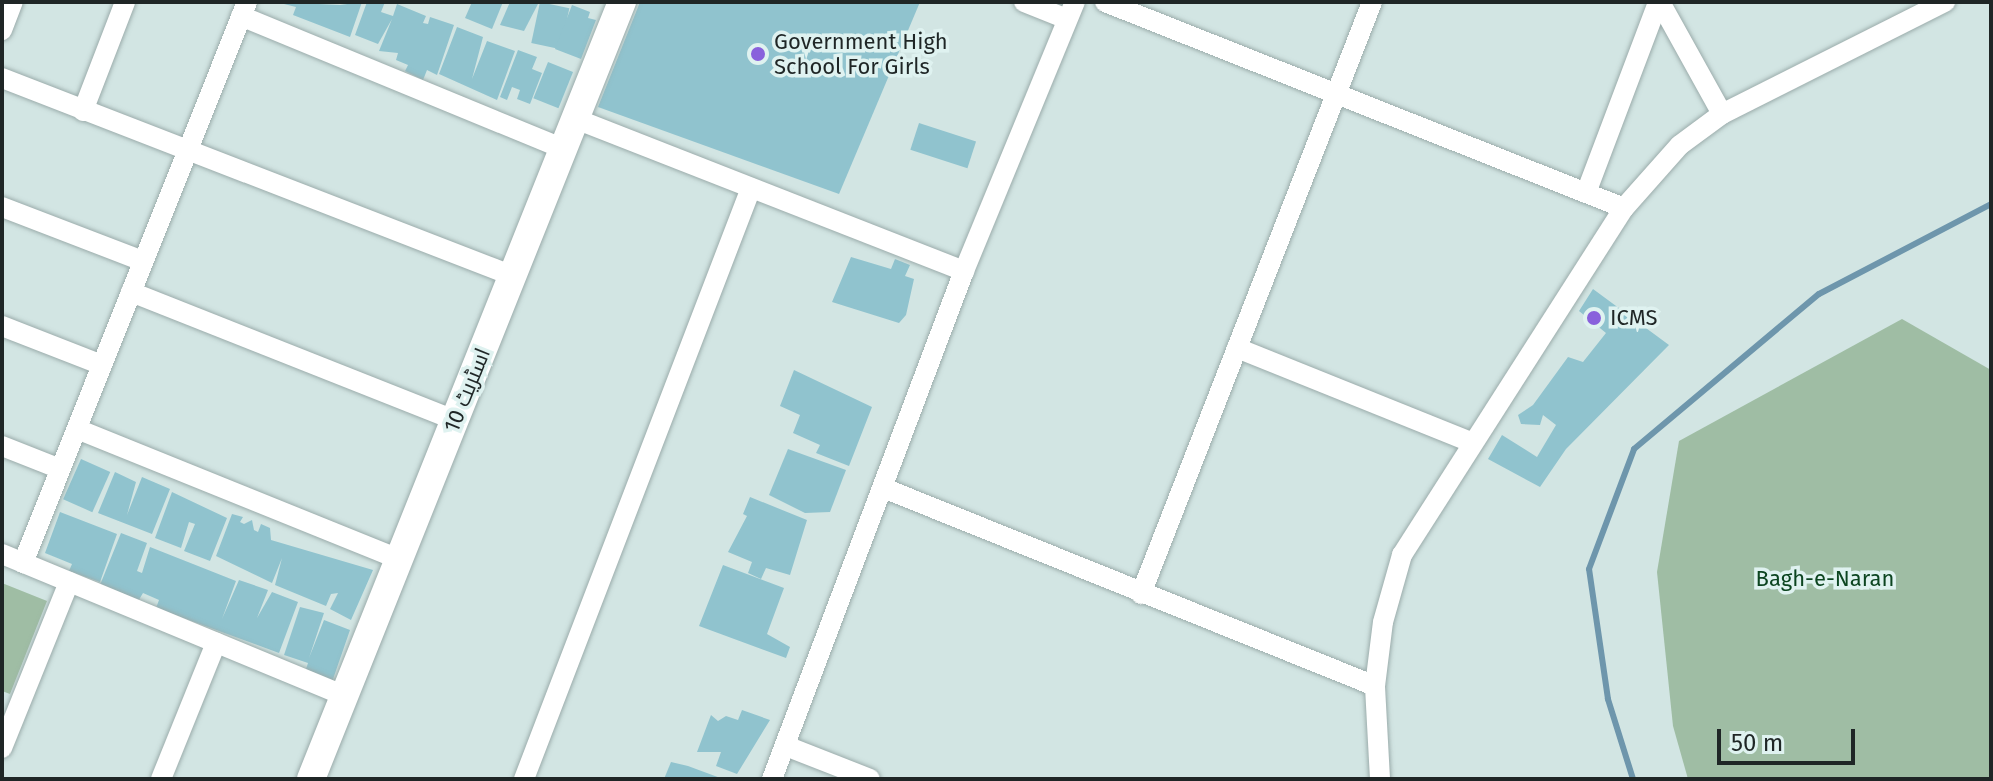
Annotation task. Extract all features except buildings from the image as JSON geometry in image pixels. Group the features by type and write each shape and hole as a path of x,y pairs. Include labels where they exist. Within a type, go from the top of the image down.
{"street":[{"path":"2,30 13,2"},
{"path":"83,111 125,2"},
{"name":"اسٹریٹ 10","path":"311,779 622,2"},
{"path":"772,779 886,489 964,271 1071,11 1024,2"},
{"path":"1105,2 1624,208"},
{"path":"1141,594 1372,2"},
{"path":"1586,193 1659,2"},
{"path":"1659,2 1722,114"},
{"path":"1380,779 1375,686 1383,622 1402,555 1624,208 1680,145 1722,114 1945,2"},
{"path":"23,563 244,9 563,149"},
{"path":"2,78 513,276"},
{"path":"576,119 964,271"},
{"path":"524,779 751,188"},
{"path":"2,207 143,261"},
{"path":"131,292 455,420"},
{"path":"2,326 102,365"},
{"path":"1237,348 1473,443"},
{"path":"77,429 399,559"},
{"path":"2,446 60,469"},
{"path":"886,489 1375,686"},
{"path":"2,554 344,696"},
{"path":"2,748 9,709 69,582"},
{"path":"161,779 216,643"},
{"path":"786,746 870,779"}],"green space":[{"name":"Bagh-e-Naran","path":"1902,319 1991,370 1991,779 1688,779 1673,726 1657,572 1679,441"},
{"path":"2,583 47,601 10,694 2,691"}],"waterway":[{"path":"1633,779 1608,699 1589,569 1634,449 1819,294 1991,204"}],"place":[{"name":"Government High School For Girls","path":"758,54"},
{"name":"ICMS","path":"1594,318"}]}
